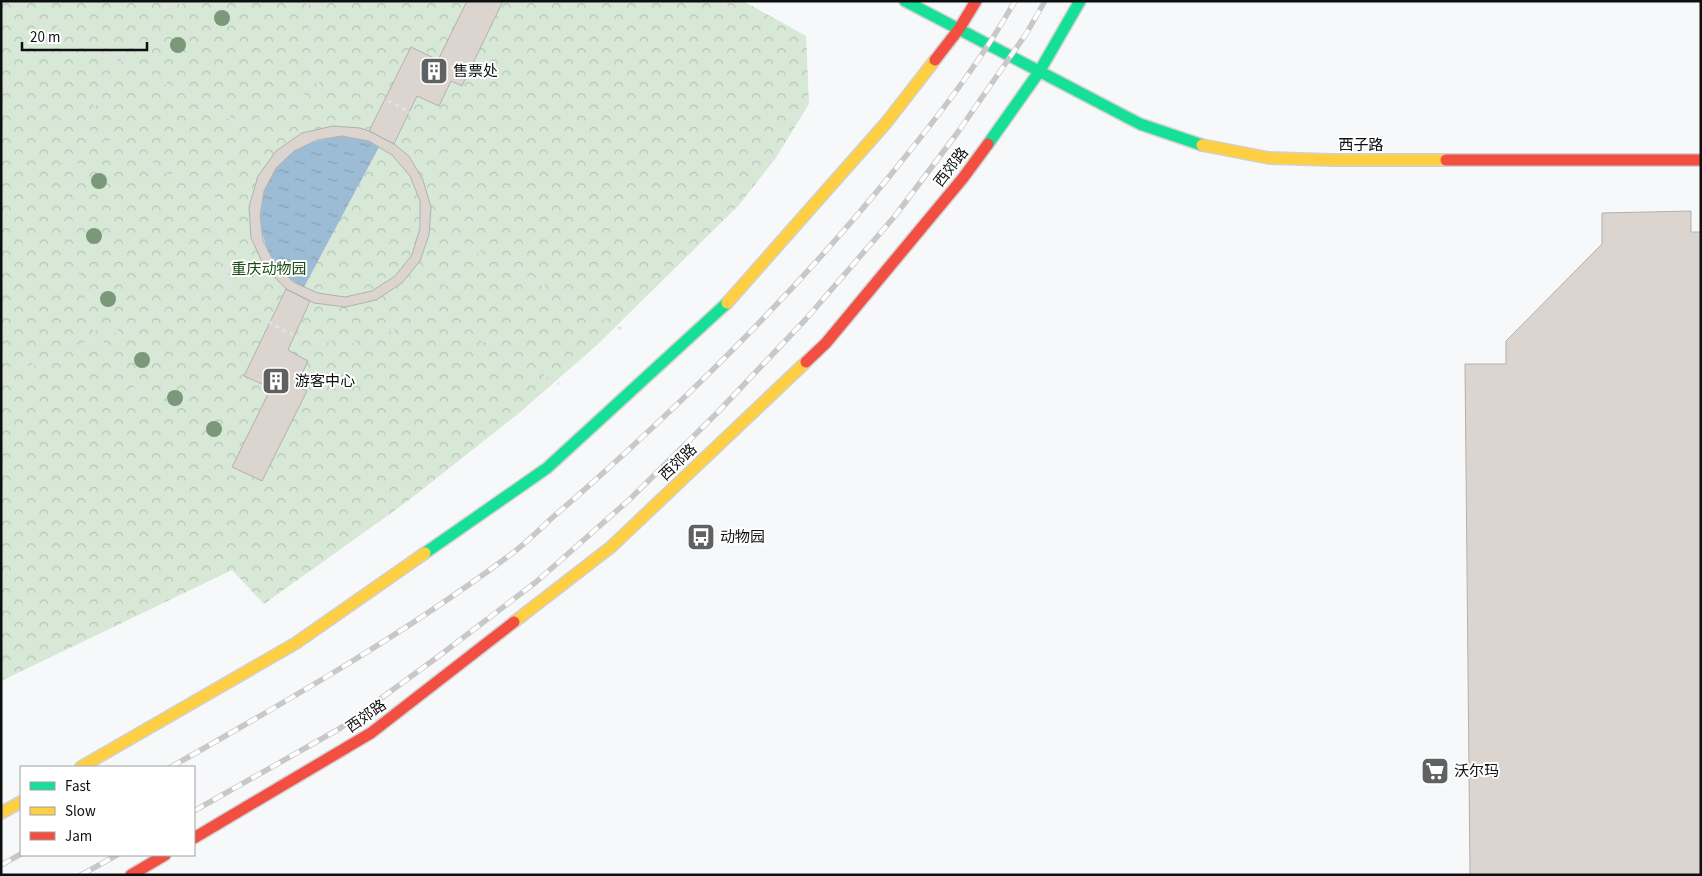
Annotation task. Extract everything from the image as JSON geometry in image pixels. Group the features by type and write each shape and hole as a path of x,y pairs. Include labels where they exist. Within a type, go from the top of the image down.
{"main road":[{"name":"西子路","path":"905,1 1140,124 1201,145 1269,158 1332,160 1701,160"},
{"path":"83,766 296,643 547,468 730,300 886,123 958,29 976,1"},
{"name":"西郊路","path":"195,837 371,733 611,547 826,343 963,178 1039,72 1080,1"},
{"path":"1,813 20,803"},
{"path":"131,875 163,856"}],"path":[{"path":"7,1 249,128"},
{"path":"135,391 88,319 70,237 83,129 118,58 177,5 186,1"},
{"path":"307,1 319,91"},
{"path":"723,17 732,1"},
{"path":"1,86 214,196"},
{"path":"319,91 362,92 403,107 437,135 458,169 466,209 463,249 446,286 419,316 383,336 344,344 303,339 266,322 237,294 217,255 211,212 220,169 243,133 277,106 319,91"},
{"path":"463,244 554,291 621,329"},
{"path":"1,369 25,368 232,284"},
{"path":"425,309 559,384"}],"green space":[{"name":"重庆动物园","path":"1,1 743,1 806,36 809,104 775,159 739,205 597,345 518,414 405,503 264,604 232,570 1,681"}],"water":[{"path":"342,136 369,141 379,147 304,287 286,275 273,260 265,241 261,221 262,201 268,181 279,164 295,150 312,142"}],"building":[{"name":"售票处","path":"467,1 503,1 462,86 451,81 439,106 417,96 394,144 369,131 411,47 438,60"},
{"path":"333,126 360,128 369,131 394,144 409,156 423,180 431,207 429,235 420,261 402,283 376,300 345,307 314,303 286,289 264,266 251,238 249,207 258,176 276,151 302,133","holes":["342,136 369,141 392,155 410,176 420,201 420,228 412,255 395,276 372,291 345,297 318,293 293,282 275,264 263,241 260,216 264,191 276,168 294,151 317,140"]},
{"path":"1691,211 1691,232 1701,232 1701,875 1470,875 1465,364 1506,364 1506,341 1602,244 1602,213"},
{"name":"游客中心","path":"286,289 310,301 288,350 308,361 296,386 307,391 262,481 232,467 271,388 244,376"}],"railway":[{"path":"173,766 344,666 428,613 510,555 616,462 750,332 843,232 947,104 976,64 1015,1"},
{"path":"195,810 339,729 536,582 629,500 717,413 806,319 895,216 958,132 1026,34 1045,1"},
{"path":"1,865 20,855"},
{"path":"81,875 115,856"}],"traffic: fast":[{"path":"905,1 1140,124 1202,145"},
{"path":"988,144 1039,72 1080,1"},
{"path":"425,553 547,468 727,303"}],"traffic: slow":[{"path":"727,303 886,123 935,60"},
{"path":"1202,145 1269,158 1446,160"},
{"path":"514,622 611,547 806,362"},
{"path":"83,766 296,643 425,553"},
{"path":"1,813 20,803"}],"traffic: jam":[{"path":"935,60 959,29 976,1"},
{"path":"806,362 826,343 963,178 988,144"},
{"path":"1446,160 1701,160"},
{"path":"195,837 371,733 514,622"},
{"path":"131,875 163,856"}],"place":[{"name":"售票处","path":"434,71"},
{"name":"游客中心","path":"276,381"},
{"name":"动物园","path":"701,537"},
{"name":"沃尔玛","path":"1435,771"}]}
